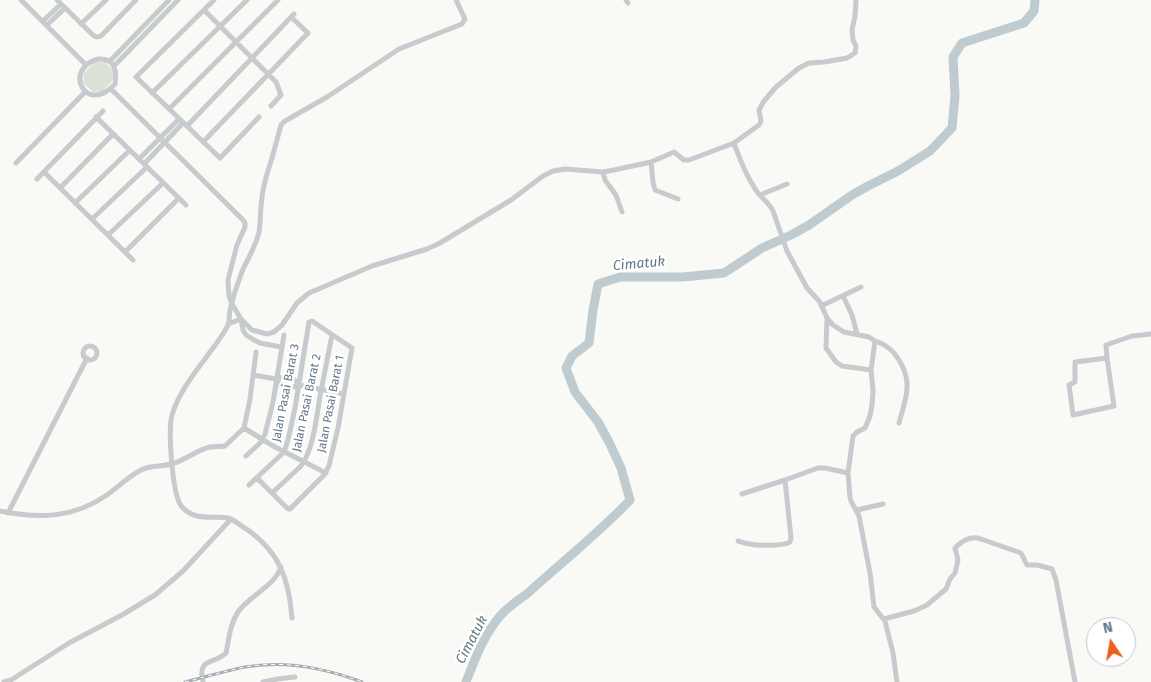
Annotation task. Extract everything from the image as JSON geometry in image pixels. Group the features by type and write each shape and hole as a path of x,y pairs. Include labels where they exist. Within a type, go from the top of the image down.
{"street":[{"path":"21,0 86,64"},
{"path":"81,24 106,0"},
{"path":"45,23 61,4 94,36 101,36 136,0"},
{"path":"112,63 169,0"},
{"path":"112,63 178,0"},
{"path":"214,0 136,77 220,158 259,118"},
{"path":"152,93 247,0"},
{"path":"169,109 278,0"},
{"path":"292,618 290,591 281,567 272,553 231,519 203,518 191,514 178,502 172,464 170,422 174,408 186,386 228,324 242,273 255,243 260,222 264,185 281,125 399,49 462,24 465,19 456,0"},
{"path":"110,89 245,223 237,245 228,280 228,289 232,304 241,319 252,330 264,334 272,333 282,325 297,302 309,293 372,266 427,249 440,243 511,200 548,173 565,169 603,172 651,162 674,152 684,160 689,160 734,143 759,125 761,122 759,110 764,101 776,87 799,68 810,62 824,62 847,58 855,53 856,46 852,30 856,0"},
{"path":"204,10 276,82 281,95 271,106"},
{"path":"92,219 165,142 185,125 293,16 308,33 203,142"},
{"path":"98,59 104,59 112,63 116,71 115,84 98,95 90,95 85,92 81,87 80,80 81,72 86,64 98,59"},
{"path":"16,163 85,92"},
{"path":"38,179 103,111"},
{"path":"96,117 186,205"},
{"path":"139,159 179,118"},
{"path":"60,188 113,134"},
{"path":"734,143 743,166 760,195 770,206 786,251 807,288 819,302 827,318 841,331 872,338 886,346 900,362 906,376 907,389 899,423"},
{"path":"75,203 130,150"},
{"path":"651,162 655,190 678,199"},
{"path":"44,172 133,260"},
{"path":"603,172 605,180 616,195 622,212"},
{"path":"108,235 163,183"},
{"path":"760,195 787,184"},
{"path":"125,252 179,198"},
{"path":"821,306 861,287"},
{"path":"843,296 852,316 857,334"},
{"path":"827,318 826,348 836,362 842,366 871,370"},
{"path":"228,324 241,319"},
{"path":"241,319 243,330 250,338 260,343 282,347"},
{"name":"Jalan Pasai Barat 3","path":"249,485 284,452 288,440 310,322 312,321 332,335"},
{"path":"1107,358 1075,362 1076,382 1069,385 1073,415 1114,406 1106,345 1132,336 1151,334"},
{"path":"246,456 262,442 269,422 284,335"},
{"name":"Jalan Pasai Barat 1","path":"272,493 290,509 326,473 329,466 352,348 332,335"},
{"name":"Jalan Pasai Barat 2","path":"272,493 305,462 312,439 332,335"},
{"path":"875,341 871,370 873,390 871,410 865,428 853,436 848,473 851,501 859,516 866,550 874,607 884,619 893,653 897,682"},
{"path":"0,511 37,517 69,513 97,502 143,469 151,466 172,464 209,447 225,446 244,428 256,352"},
{"path":"8,513 87,358"},
{"path":"253,375 276,379 290,377 299,384 344,394"},
{"path":"276,379 278,383 285,387 294,387 299,384"},
{"path":"244,428 262,440 326,473"},
{"path":"742,494 821,467 848,473"},
{"path":"257,478 272,493"},
{"path":"738,541 754,545 782,545 790,542 792,538 785,480"},
{"path":"857,510 883,504"},
{"path":"4,682 11,680 68,643 122,615 155,595 183,571 231,519"},
{"path":"884,619 914,611 931,602 946,589 955,573 958,560 955,548 966,539 978,538 1021,553 1027,565 1037,565 1052,569 1056,580 1074,682"},
{"path":"204,682 201,674 202,668 207,662 222,657 226,653 233,621 239,611 249,599 274,579 281,567"},
{"path":"264,682 295,677"}],"shaded area":[{"path":"95,62 105,62 113,70 113,80 103,91 93,92 83,83 84,73"}],"waterway":[{"name":"Cimatuk","path":"466,682 485,638 501,615 593,536 630,500 621,468 610,444 598,422 575,392 566,368 572,356 589,343 598,284 620,277 683,277 724,273 762,248 809,225 852,195 898,171 930,151 952,128 955,96 953,57 962,43 1024,23 1034,11 1035,0"}],"railway":[{"path":"185,682 245,667 275,664 319,669 362,682"}]}
